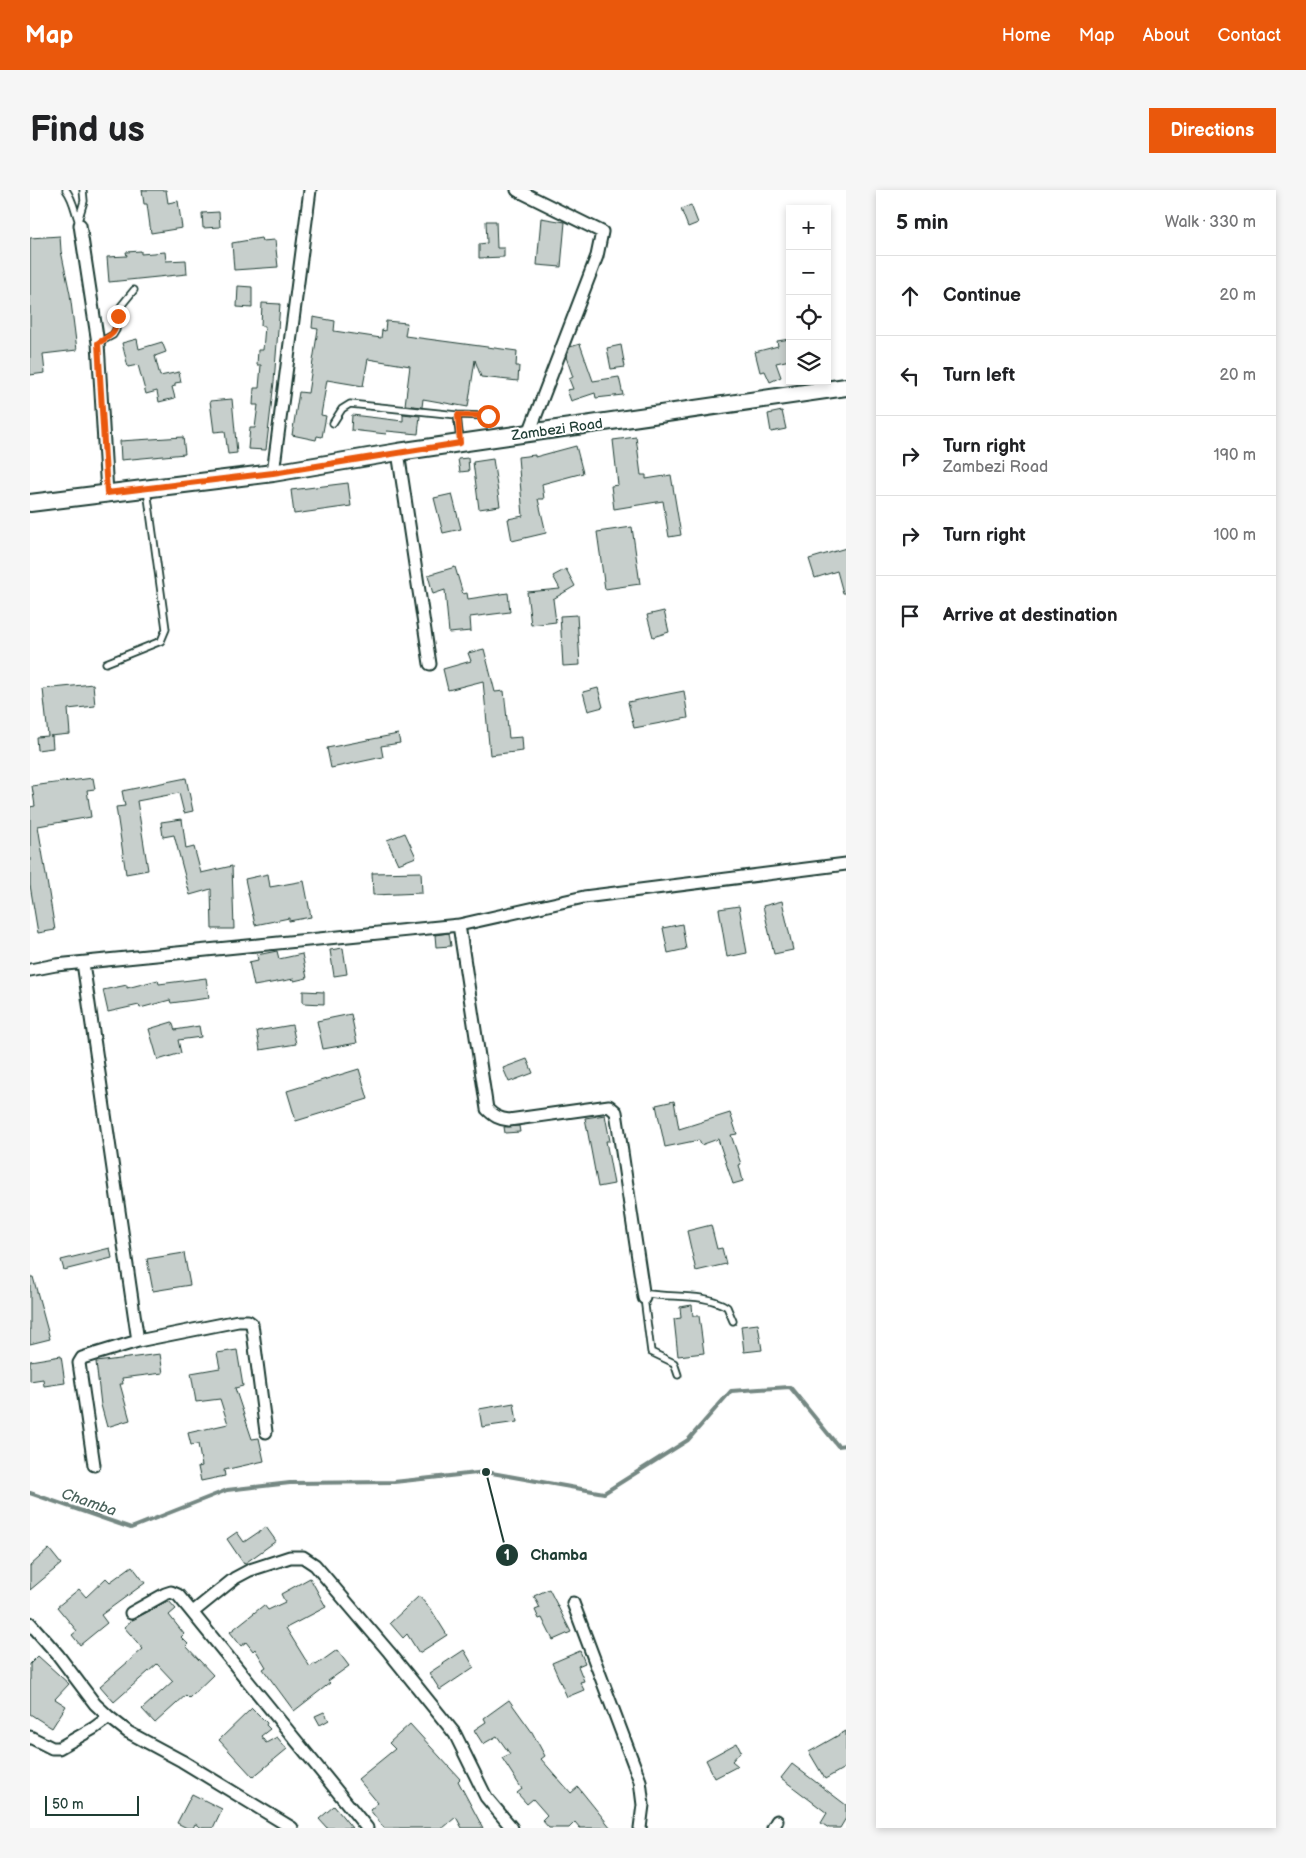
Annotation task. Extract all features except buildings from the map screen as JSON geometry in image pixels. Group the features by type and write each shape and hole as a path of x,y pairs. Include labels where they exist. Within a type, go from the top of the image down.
{"main road":[{"name":"Zambezi Road","path":"30,503 273,473 398,452 846,387"}],"street":[{"path":"273,473 310,190"},
{"path":"516,190 602,232 597,256 529,433"},
{"path":"79,223 98,343 107,493"},
{"path":"398,452 430,664"},
{"path":"30,970 460,925 584,897 846,864"},
{"path":"460,925 487,1109 500,1119 509,1120 609,1106 616,1112 644,1296"},
{"path":"83,963 138,1341"},
{"path":"94,1465 80,1363 82,1358 138,1341 238,1321 248,1321 252,1324 266,1432"},
{"path":"193,1612 235,1578 250,1570 290,1556 303,1557 315,1565 383,1644 454,1734 486,1798 512,1828"},
{"path":"131,1613 165,1594 171,1592 178,1595 367,1828"},
{"path":"573,1603 640,1781 643,1805 640,1828"},
{"path":"30,1623 58,1655 95,1704 128,1732 182,1761 292,1828"},
{"path":"32,1740 52,1748 59,1748 109,1717"}],"lane":[{"path":"66,190 71,197 79,223"},
{"path":"79,223 84,201 83,190"},
{"path":"98,343 113,335 116,330 121,306 134,290"},
{"path":"333,423 342,409 350,404 458,415 488,416"},
{"path":"458,415 460,443"},
{"path":"106,662 161,641 166,629 147,488"},
{"path":"678,1375 674,1363 651,1352 644,1296 680,1296 717,1301 727,1307 732,1321"}],"waterway":[{"name":"Chamba","path":"30,1493 131,1528 227,1490 290,1483 394,1482 486,1472 604,1493 688,1440 731,1391 790,1387 838,1446 846,1445"}],"place":[{"name":"Chamba","path":"486,1472"}],"route":[{"path":"118,316 116,330 113,335 98,343 107,493 273,473 460,443 458,415 488,416"}]}
